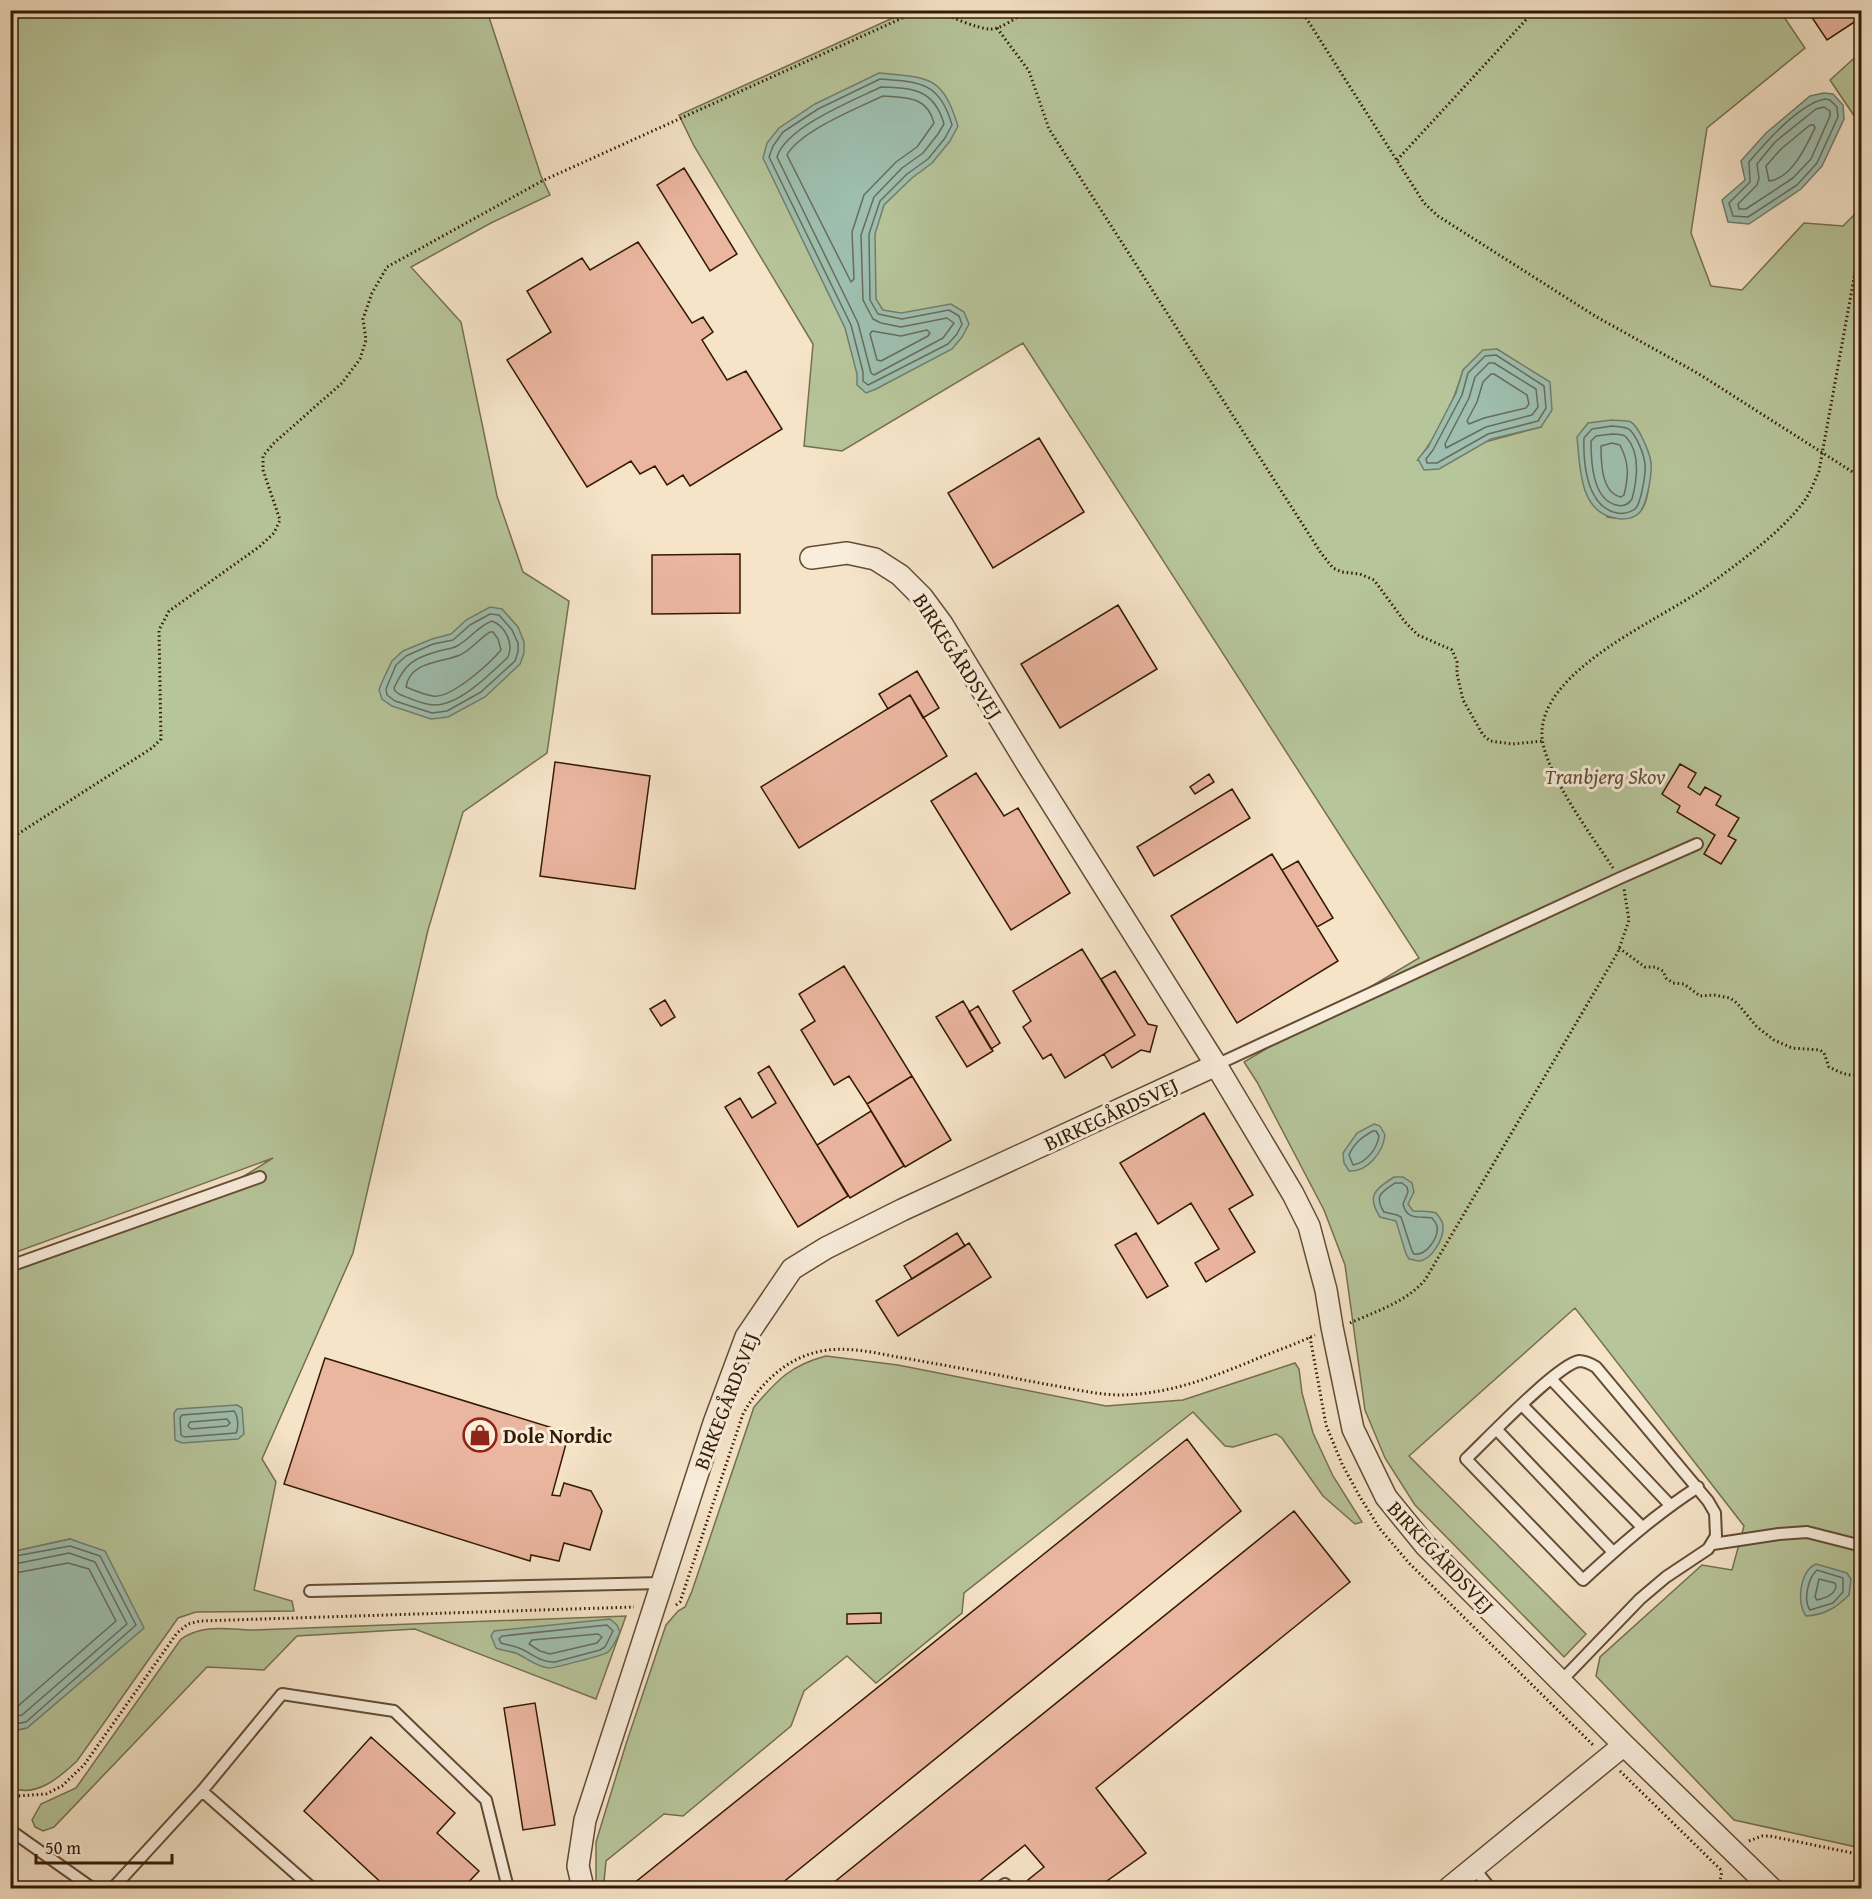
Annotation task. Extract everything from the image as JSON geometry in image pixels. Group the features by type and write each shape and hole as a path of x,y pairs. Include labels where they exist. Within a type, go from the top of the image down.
{"street":[{"name":"BIRKEGÅRDSVEJ","path":"811,558 847,553 875,559 900,575 922,597 942,624 1216,1065 1293,1194 1309,1226 1326,1290 1353,1429 1386,1497 1425,1545 1624,1745 1771,1888"},
{"name":"BIRKEGÅRDSVEJ","path":"583,1888 578,1866 585,1820 714,1423 746,1337 792,1269 826,1248 902,1210 1216,1065"},
{"path":"1449,1888 1624,1745"}],"lane":[{"path":"1216,1065 1697,844"},
{"path":"10,1266 260,1177"},
{"path":"1561,1680 1640,1599 1666,1577 1708,1550 1716,1536 1715,1513 1698,1487 1596,1367 1580,1361 1565,1368 1551,1379 1466,1459 1583,1580 1642,1527 1698,1487"},
{"path":"1551,1379 1670,1505"},
{"path":"1522,1405 1642,1527"},
{"path":"1497,1430 1613,1552"},
{"path":"1713,1544 1807,1532 1862,1546"},
{"path":"310,1591 662,1583"},
{"path":"113,1888 202,1791 282,1694 394,1711 486,1800 508,1888"},
{"path":"202,1791 312,1888"},
{"path":"10,1830 92,1888"},
{"path":"1474,1868 1490,1888"},
{"path":"999,1888 1005,1884 1008,1888"}],"path":[{"path":"10,839 152,748 161,738 159,630 169,611 259,547 274,533 280,520 263,470 263,456 274,443 342,383 360,359 366,340 363,320 372,293 387,267 542,181 920,10"},
{"path":"936,10 948,17 989,30 997,28 1028,10"},
{"path":"1301,10 1424,203 1438,216 1595,316 1698,374 1862,478"},
{"path":"1397,160 1535,10"},
{"path":"997,28 1029,71 1050,129 1321,553 1333,568 1342,572 1360,574 1374,580 1418,635 1452,650 1457,662 1457,674 1463,700 1483,735 1490,741 1513,744 1543,741"},
{"path":"10,1794 17,1796 46,1794 62,1786 84,1765 177,1633 188,1624 200,1621 677,1605 680,1602 749,1404 773,1375 815,1352 846,1349 1082,1390 1119,1395 1143,1394 1206,1380 1332,1327 1348,1324 1393,1304 1416,1290 1425,1280 1619,948 1629,920 1625,892 1620,878 1568,799 1545,754 1542,734 1548,709 1563,686 1599,652 1702,590 1774,534 1805,499 1820,471 1862,234"},
{"path":"1619,948 1645,967 1655,967 1663,971 1666,978 1673,983 1684,984 1700,996 1714,995 1730,998 1757,1027 1774,1040 1792,1048 1821,1050 1829,1066 1841,1073 1850,1076 1862,1072"},
{"path":"1747,1842 1762,1836 1770,1836 1862,1855"}],"green space":[{"path":"10,11 487,11 541,176 550,195 491,223 411,267 461,322 497,496 523,572 569,601 547,753 463,812 428,930 353,1253 262,1459 276,1482 254,1590 292,1601 294,1611 196,1612 178,1618 77,1761 47,1784 29,1790 11,1787 11,1731 27,1728 70,1539 11,1552 11,1271 202,1202 273,1158 11,1254"},
{"name":"Tranbjerg Skov","path":"908,11 1780,11 1805,48 1707,128 1691,233 1711,286 1742,290 1804,223 1843,226 1861,208 1861,1848 1734,1820 1596,1676 1600,1657 1702,1565 1732,1570 1744,1526 1575,1308 1409,1456 1586,1634 1564,1657 1415,1505 1385,1458 1365,1410 1345,1265 1324,1210 1257,1082 1244,1062 1419,958 1023,343 842,451 804,446 813,344 694,146 679,115","holes":["1497,349 1515,361 1541,427 1418,460 1445,417 1463,370","1651,464 1647,498 1639,513 1631,517 1607,517"]},
{"path":"1861,52 1861,126 1830,80"},
{"path":"826,1356 898,1365 1106,1406 1183,1400 1295,1363 1299,1369 1302,1393 1313,1433 1333,1476 1362,1522 1355,1524 1323,1496 1282,1438 1276,1434 1233,1447 1225,1446 1193,1412 964,1593 962,1613 876,1683 847,1656 804,1691 791,1726 683,1816 664,1814 606,1861 605,1888 598,1888 596,1842 626,1744 666,1625 678,1611 685,1607 692,1591 754,1407 770,1389 794,1369"},
{"path":"626,1616 596,1699 415,1629 297,1636 264,1670 207,1667 54,1827 43,1831 35,1827 32,1820 41,1804 76,1788 181,1639 189,1634 215,1628 251,1630"}],"water":[{"path":"879,73 910,76 931,82 946,96 958,126 950,141 932,163 912,178 884,205 875,234 876,299 883,310 901,313 951,304 964,312 969,324 952,349 866,393 857,385 857,374 845,328 763,158 767,143 779,128 815,104"},
{"path":"1833,94 1843,105 1844,119 1822,166 1801,189 1749,224 1728,222 1722,200 1745,180 1741,161 1766,133 1810,96"},
{"path":"1497,349 1550,382 1552,410 1541,427 1491,439 1439,469 1424,470 1418,459 1428,447 1456,393 1463,370 1483,350"},
{"path":"1612,420 1629,421 1634,425 1644,441 1651,463 1650,481 1640,512 1635,516 1621,519 1603,514 1594,507 1588,497 1581,474 1577,437 1588,423"},
{"path":"490,607 502,609 518,627 524,642 524,653 520,664 485,697 448,717 431,719 392,706 382,699 379,690 382,682 392,661 403,651 451,634 466,620"},
{"path":"1374,1124 1380,1126 1385,1135 1378,1154 1368,1165 1349,1171 1344,1163 1343,1153 1357,1133"},
{"path":"1394,1177 1403,1177 1412,1183 1414,1192 1408,1204 1413,1211 1436,1213 1442,1222 1443,1231 1439,1242 1433,1253 1424,1260 1409,1259 1396,1221 1380,1217 1376,1210 1373,1198 1375,1194 1382,1185"},
{"path":"237,1405 242,1408 244,1434 238,1439 182,1443 175,1440 174,1413 177,1409"},
{"path":"70,1539 105,1551 144,1628 27,1728 11,1731 11,1552"},
{"path":"1816,1564 1847,1573 1851,1579 1849,1595 1829,1610 1806,1616 1801,1603 1801,1588 1806,1573"},
{"path":"610,1619 617,1625 620,1632 608,1652 549,1668 516,1653 496,1648 491,1636 494,1631"}],"building":[{"path":"1807,10 1862,10 1862,17 1827,40"},
{"path":"684,168 737,254 710,271 657,185"},
{"path":"638,242 692,323 703,317 713,332 702,340 727,380 746,371 782,429 690,486 683,475 667,485 655,466 640,474 631,461 587,487 507,360 551,332 527,291 582,258 590,270"},
{"path":"1039,438 1084,512 993,568 948,493"},
{"path":"740,554 740,613 652,614 652,555"},
{"path":"1118,605 1157,669 1060,728 1021,664"},
{"path":"917,671 939,708 923,718 910,695 888,709 879,694"},
{"path":"910,695 947,756 799,848 761,787"},
{"path":"555,762 650,776 635,889 540,876"},
{"path":"1680,764 1696,773 1688,787 1700,795 1705,787 1721,796 1716,805 1739,818 1728,836 1736,840 1721,864 1704,854 1715,835 1677,812 1680,806 1662,794"},
{"path":"976,773 1004,816 1018,808 1070,893 1011,930 931,801"},
{"path":"1209,774 1214,782 1195,794 1190,787"},
{"path":"1232,789 1250,818 1154,876 1137,847"},
{"path":"1272,854 1338,961 1237,1023 1171,916"},
{"path":"1298,861 1333,918 1317,927 1282,870"},
{"path":"1082,949 1135,1035 1065,1078 1051,1054 1043,1059 1023,1027 1031,1021 1013,991"},
{"path":"844,966 912,1076 867,1104 849,1076 834,1085 801,1030 815,1021 799,994"},
{"path":"1115,971 1148,1024 1157,1026 1150,1052 1141,1050 1112,1068 1104,1054 1135,1035 1101,979"},
{"path":"665,1000 675,1017 661,1026 650,1009"},
{"path":"963,1001 993,1051 967,1067 936,1017"},
{"path":"978,1006 1000,1043 991,1049 969,1012"},
{"path":"769,1066 848,1196 798,1227 725,1107 740,1098 752,1118 776,1103 758,1073"},
{"path":"912,1076 951,1140 905,1167 867,1104"},
{"path":"871,1111 904,1166 850,1198 817,1145"},
{"path":"1204,1113 1253,1195 1229,1209 1255,1252 1206,1282 1195,1263 1219,1249 1191,1203 1158,1224 1120,1163"},
{"path":"957,1233 965,1246 912,1279 904,1266"},
{"path":"1136,1233 1168,1286 1147,1298 1115,1245"},
{"path":"969,1243 991,1277 898,1336 876,1301"},
{"path":"325,1358 569,1433 552,1495 560,1496 564,1483 591,1491 602,1511 590,1550 564,1543 559,1561 531,1555 530,1561 284,1484"},
{"path":"1187,1439 1241,1511 776,1888 628,1888"},
{"path":"1294,1511 1350,1582 1096,1788 1146,1853 1097,1888 1034,1888 1028,1880 1044,1867 1025,1845 971,1888 827,1888"},
{"path":"881,1613 881,1623 847,1624 847,1614"},
{"path":"535,1703 555,1825 523,1830 504,1708"},
{"path":"371,1737 455,1813 437,1833 479,1871 463,1888 387,1888 304,1811"}],"place":[{"name":"Dole Nordic","path":"480,1435"}]}
